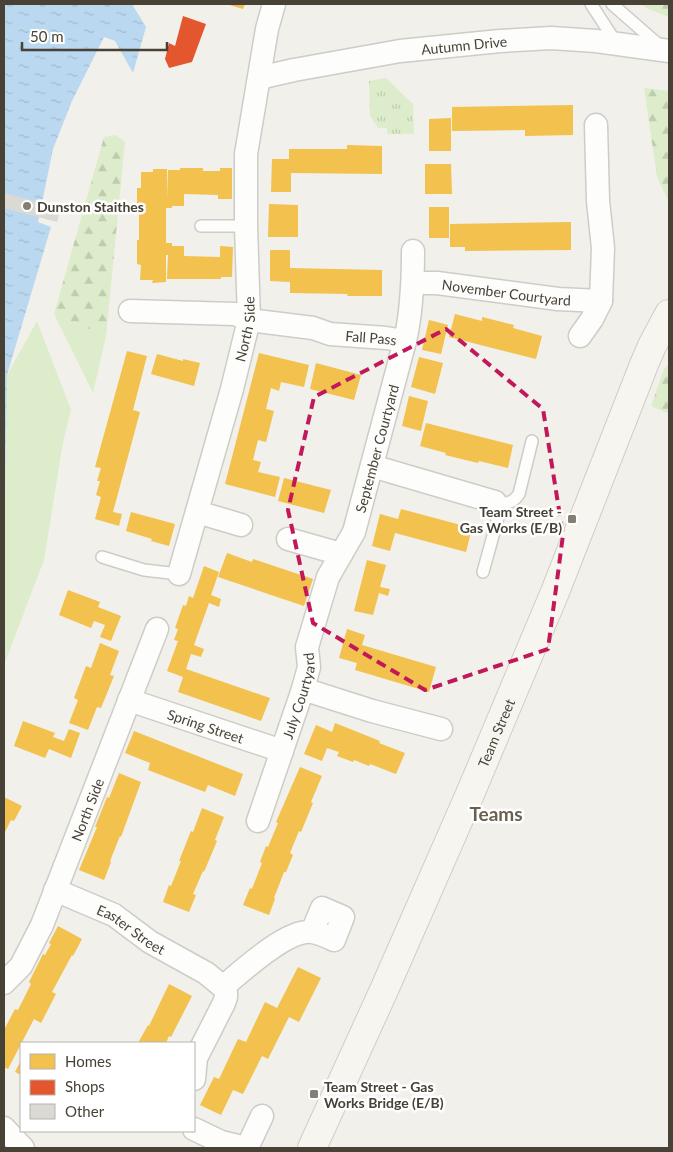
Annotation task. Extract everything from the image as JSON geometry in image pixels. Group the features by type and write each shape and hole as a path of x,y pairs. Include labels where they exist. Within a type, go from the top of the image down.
{"street":[{"name":"North Side","path":"179,574 232,389 249,320 246,154 267,29 274,4"},
{"name":"Autumn Drive","path":"259,78 294,70 400,52 500,41 551,38 667,51"},
{"path":"580,336 592,319 601,301 603,248 598,202 596,125"},
{"name":"Fall Pass","path":"130,311 235,314 249,320 313,328 330,334 405,341 413,283 413,251"},
{"name":"November Courtyard","path":"413,283 437,283 558,299 601,301"},
{"name":"Team Street","path":"312,1148 380,1000 470,794 555,592 645,362 669,314"},
{"name":"September Courtyard","path":"341,554 354,532 405,341"},
{"path":"372,466 499,503"},
{"path":"197,512 241,525"},
{"path":"288,539 341,554"},
{"name":"July Courtyard","path":"258,821 303,689 309,667 307,647 328,577 341,554"},
{"name":"North Side","path":"4,983 21,966 42,925 157,629"},
{"path":"303,689 372,711 441,729"},
{"name":"Spring Street","path":"129,700 282,751"},
{"name":"Easter Street","path":"55,890 114,915 150,942 214,980"},
{"path":"195,1068 196,1058 226,997 226,992 214,980 290,936 312,932"},
{"path":"195,1128 222,1142 247,1148 262,1116"},
{"path":"4,1128 23,1148"}],"lane":[{"path":"591,4 617,44"},
{"path":"612,4 667,51"},
{"path":"201,226 246,226"},
{"path":"483,572 499,503 510,503 519,494 532,441"},
{"path":"102,557 144,570 179,574"}],"highlighted area":[{"path":"446,329 543,409 563,535 548,649 425,690 313,623 288,510 314,397"}],"green space":[{"path":"642,4 669,4 669,17 646,8"},
{"path":"386,78 413,104 414,134 387,134 387,128 378,128 370,116 369,81"},
{"path":"644,88 669,91 669,203 657,177"},
{"path":"116,135 125,142 106,336 54,314 104,137"},
{"path":"54,314 106,336 93,393"},
{"path":"37,321 71,410 63,442 44,560 4,665 7,375"},
{"path":"669,364 669,414 651,406 664,369"}],"water":[{"path":"4,4 132,4 146,27 133,73 115,41 104,37 72,101 53,149 38,222 51,227 7,375 4,557"}],"building: Homes":[{"path":"226,4 245,4 243,9"},
{"path":"573,105 573,135 525,136 525,130 452,131 452,107"},
{"path":"451,118 451,151 429,151 429,119"},
{"path":"347,145 382,146 382,174 291,173 291,192 271,192 272,159 289,159 289,149 347,149"},
{"path":"425,164 451,164 452,194 425,194"},
{"path":"180,168 203,168 203,171 220,171 220,168 232,168 232,199 218,199 218,195 184,194 184,206 166,208 166,243 172,243 172,246 184,246 184,256 220,257 220,246 233,247 232,277 221,277 221,279 167,279 168,255 166,255 166,282 152,283 153,280 140,280 141,265 137,264 137,240 139,240 139,213 141,213 141,208 137,207 137,188 141,188 141,172 153,172 153,169 167,169 167,199 168,170 180,170"},
{"path":"269,204 298,205 298,237 268,237"},
{"path":"429,207 449,207 449,238 429,238"},
{"path":"571,222 571,250 465,251 465,247 450,247 450,224"},
{"path":"270,250 290,250 290,268 382,270 382,296 290,293 290,282 270,281"},
{"path":"455,314 482,321 482,317 514,325 513,328 542,336 536,359 449,337"},
{"path":"429,320 448,325 441,354 422,350"},
{"path":"127,351 147,356 133,410 140,412 113,512 122,514 119,526 95,519 101,497 96,495 100,481 97,481 101,468 95,467"},
{"path":"259,353 309,365 304,387 281,382 279,391 271,388 266,409 274,411 266,442 258,440 253,460 261,462 258,472 280,477 275,497 225,484"},
{"path":"157,354 183,361 183,359 200,363 194,386 151,374"},
{"path":"419,357 443,363 435,394 411,387"},
{"path":"316,363 361,375 354,400 310,389"},
{"path":"409,396 428,401 421,431 402,426"},
{"path":"426,423 513,445 508,468 445,455 446,453 420,446"},
{"path":"284,478 331,490 324,513 278,501"},
{"path":"401,509 472,528 466,552 395,533 390,551 372,546 380,514 398,519"},
{"path":"131,512 175,524 169,546 126,531"},
{"path":"227,553 252,562 253,559 313,579 304,606 218,577"},
{"path":"367,560 386,565 380,587 390,589 388,596 379,593 373,615 354,611"},
{"path":"204,566 219,572 211,595 221,599 219,607 209,603 194,645 204,649 201,657 191,654 186,669 270,698 261,721 178,692 183,677 167,671 178,641 174,640 178,629 175,628 183,605 186,606 189,596 193,598"},
{"path":"68,590 100,602 98,607 121,616 111,641 100,637 105,625 94,621 91,628 59,615"},
{"path":"347,629 365,635 362,645 436,667 429,692 355,670 357,663 339,658"},
{"path":"100,643 119,651 110,675 114,676 101,708 97,707 88,730 69,723 78,700 74,698 86,666 91,668"},
{"path":"23,721 55,733 53,737 64,741 69,729 80,733 71,758 49,749 45,758 14,746"},
{"path":"335,723 405,753 396,774 370,764 369,766 337,756 339,752 327,748 322,761 304,754 316,725 332,732"},
{"path":"134,731 243,774 235,796 208,785 205,792 148,770 150,763 125,753"},
{"path":"300,767 322,776 301,832 299,831 290,853 293,855 286,872 284,872 269,915 243,905 250,888 252,889 266,846 268,847 278,823 276,822"},
{"path":"119,773 141,782 104,880 79,870 107,797 109,798"},
{"path":"4,797 22,806 14,821 11,820 4,834"},
{"path":"202,808 224,817 215,840 217,841 193,894 196,895 189,912 163,902"},
{"path":"58,926 82,939 52,992 56,994 41,1023 34,1019 22,1042 20,1042 20,1046 8,1069 4,1067 4,1030 15,1009 18,1010 43,954 45,955 51,944 49,943"},
{"path":"298,967 321,978 299,1022 289,1017 268,1059 262,1056 243,1094 233,1090 221,1115 200,1105 214,1077 219,1079 238,1039 246,1042 265,1002 277,1008"},
{"path":"169,984 192,996 171,1037 169,1036 166,1042 139,1042 149,1026"},
{"path":"20,1062 20,1074 15,1072"}],"building: Shops":[{"path":"183,16 206,24 192,62 169,68 165,59 169,43 175,46"}],"building: Other":[{"name":"Dunston Staithes","path":"4,193 61,208 57,222 4,208"}],"place":[{"name":"Dunston Staithes","path":"27,206"},
{"name":"Team Street - Gas Works (E/B)","path":"572,519"},
{"name":"Team Street - Gas Works Bridge (E/B)","path":"314,1094"}],"district":[{"name":"Teams","path":"496,813"}]}
